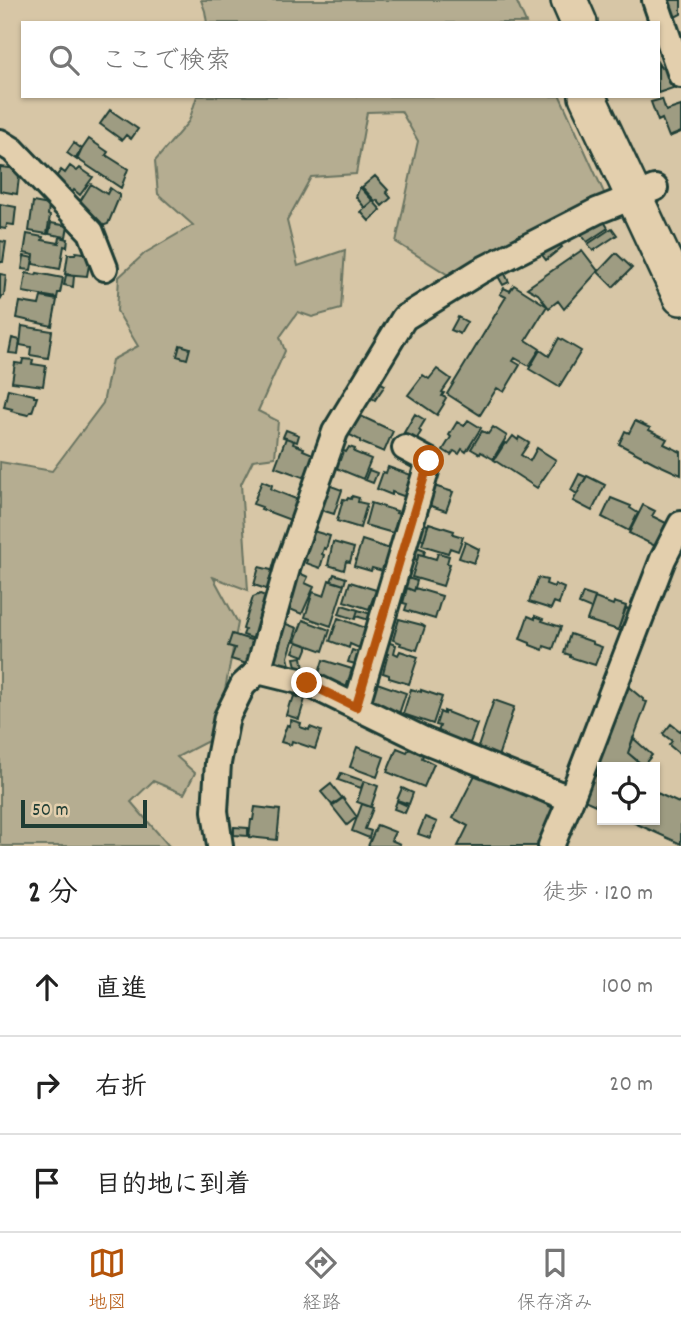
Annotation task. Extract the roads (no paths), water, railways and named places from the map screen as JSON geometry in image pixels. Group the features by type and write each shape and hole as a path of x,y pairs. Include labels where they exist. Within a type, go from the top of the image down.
{"highway":[{"path":"544,0 552,21"},
{"path":"569,0 578,21"},
{"path":"588,98 645,193"},
{"path":"614,98 645,193 678,270"}],"street":[{"path":"655,0 681,75"},
{"path":"0,142 13,150 91,232 105,268"},
{"path":"220,846 215,811 218,763 228,717 243,685 257,671 288,565 335,432 404,318 480,271 597,211 645,193"},
{"path":"356,707 429,461 405,448"},
{"path":"551,846 663,559 681,524"},
{"path":"257,671 307,683 426,741 571,799"}]}
